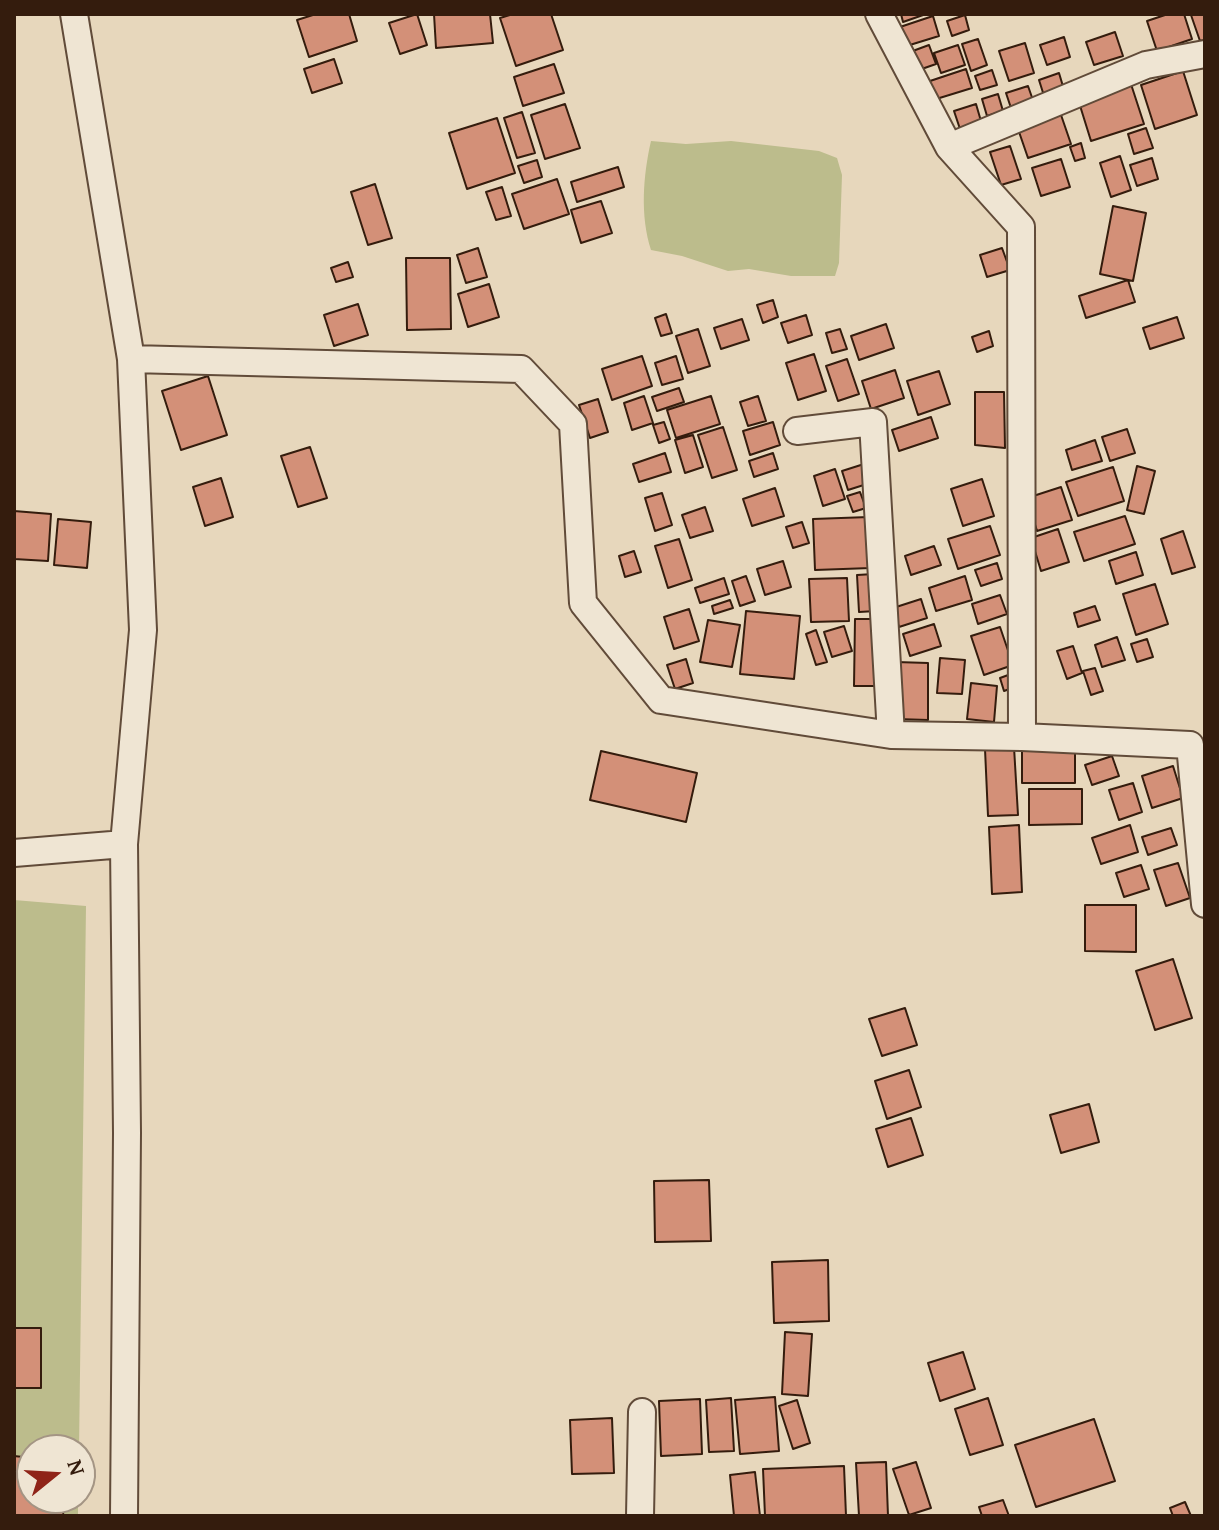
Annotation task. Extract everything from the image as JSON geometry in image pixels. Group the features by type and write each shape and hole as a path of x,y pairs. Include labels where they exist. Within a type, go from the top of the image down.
{"street":[{"path":"74,14 131,359 143,630 124,844 127,1149 124,1516"},
{"path":"879,14 949,147 1021,227 1022,737"},
{"path":"949,147 1146,65 1205,54"},
{"path":"131,359 521,369 573,424 583,603 661,700 891,735 1190,745 1205,904"},
{"path":"797,431 873,422 891,735"},
{"path":"14,853 124,844"},
{"path":"640,1516 642,1412"}],"green space":[{"path":"651,141 686,144 731,141 819,151 837,158 842,175 839,263 835,276 791,276 749,269 728,271 651,250 645,224 644,196"},
{"path":"14,900 86,906 79,1434 16,1434 16,1514 78,1516 14,1516"}],"building":[{"path":"316,14 349,14 357,41 309,57 297,20"},
{"path":"417,14 427,45 400,54 389,23"},
{"path":"434,14 490,14 493,43 436,48"},
{"path":"513,14 551,14 563,50 516,66 500,18"},
{"path":"901,14 926,14 903,22"},
{"path":"1168,14 1184,14 1192,39 1157,51 1147,21"},
{"path":"1205,14 1205,40 1200,41 1191,15"},
{"path":"965,15 969,30 952,36 947,21"},
{"path":"933,16 939,36 900,48 894,29"},
{"path":"1115,32 1123,56 1094,65 1086,42"},
{"path":"1064,37 1070,57 1047,65 1040,45"},
{"path":"978,39 987,65 971,71 962,44"},
{"path":"1025,43 1034,73 1009,81 999,51"},
{"path":"929,45 936,64 916,71 910,52"},
{"path":"958,45 965,65 941,73 934,53"},
{"path":"334,59 342,83 312,93 304,69"},
{"path":"554,64 564,93 523,106 514,77"},
{"path":"966,69 972,88 933,100 927,82"},
{"path":"992,70 997,85 980,90 975,76"},
{"path":"1183,71 1197,115 1155,129 1141,85"},
{"path":"1059,73 1065,93 1045,99 1039,80"},
{"path":"1129,78 1144,124 1091,141 1077,96"},
{"path":"1028,86 1035,106 1013,114 1006,93"},
{"path":"998,94 1003,111 987,116 982,99"},
{"path":"565,104 580,148 545,159 531,115"},
{"path":"976,104 983,128 962,135 954,111"},
{"path":"522,112 535,153 517,158 504,118"},
{"path":"1060,112 1071,144 1028,158 1017,126"},
{"path":"497,118 515,173 467,189 449,133"},
{"path":"1146,128 1153,148 1134,154 1128,134"},
{"path":"1081,143 1085,158 1075,161 1070,147"},
{"path":"1010,146 1021,179 1001,185 990,152"},
{"path":"1120,156 1131,190 1111,197 1100,163"},
{"path":"1152,158 1158,179 1137,186 1130,165"},
{"path":"1061,159 1070,187 1041,196 1032,168"},
{"path":"537,160 542,177 524,183 518,166"},
{"path":"618,167 624,187 577,202 571,182"},
{"path":"557,179 569,214 524,229 512,194"},
{"path":"375,184 392,238 368,245 351,192"},
{"path":"502,187 511,216 496,220 486,192"},
{"path":"601,201 612,233 581,243 571,210"},
{"path":"1113,206 1146,213 1133,281 1100,274"},
{"path":"478,248 487,277 466,283 457,255"},
{"path":"1002,248 1010,270 987,277 980,255"},
{"path":"406,258 450,258 451,329 407,330"},
{"path":"348,262 353,277 336,282 331,268"},
{"path":"1128,280 1135,302 1086,318 1079,296"},
{"path":"489,284 499,317 468,327 458,294"},
{"path":"773,300 778,317 763,323 757,305"},
{"path":"358,304 368,335 334,346 324,315"},
{"path":"666,314 672,333 661,336 655,318"},
{"path":"806,315 812,335 788,343 781,323"},
{"path":"1177,317 1184,338 1150,349 1143,328"},
{"path":"742,319 749,340 721,349 714,328"},
{"path":"886,324 894,348 859,360 851,336"},
{"path":"698,329 710,366 688,373 676,336"},
{"path":"840,329 847,349 832,353 826,333"},
{"path":"989,331 993,346 977,352 972,337"},
{"path":"814,354 826,391 798,400 786,363"},
{"path":"642,356 652,386 612,400 602,369"},
{"path":"676,356 683,379 662,385 655,363"},
{"path":"847,359 859,394 838,401 826,366"},
{"path":"895,370 904,398 871,409 862,381"},
{"path":"939,371 950,404 918,415 907,381"},
{"path":"208,376 227,435 181,450 162,391"},
{"path":"679,388 684,402 657,411 652,397"},
{"path":"975,392 1004,392 1005,448 975,445"},
{"path":"644,396 653,423 632,430 624,403"},
{"path":"711,396 720,424 676,438 667,410"},
{"path":"758,396 766,421 748,426 740,402"},
{"path":"598,399 608,432 590,438 579,405"},
{"path":"931,417 938,438 899,451 892,430"},
{"path":"664,422 670,439 659,443 653,425"},
{"path":"773,422 780,445 750,455 743,431"},
{"path":"723,427 737,470 712,478 698,435"},
{"path":"1127,429 1135,453 1110,461 1102,437"},
{"path":"693,435 703,467 685,473 675,440"},
{"path":"1095,440 1102,461 1072,470 1066,450"},
{"path":"310,447 327,498 298,507 281,456"},
{"path":"665,453 671,472 639,482 633,464"},
{"path":"773,453 778,469 754,477 749,461"},
{"path":"864,464 870,483 848,490 842,471"},
{"path":"1137,466 1155,471 1144,514 1127,510"},
{"path":"1113,467 1124,501 1078,516 1066,482"},
{"path":"835,469 845,499 823,506 814,476"},
{"path":"221,478 233,517 205,526 193,487"},
{"path":"982,479 994,516 963,526 951,489"},
{"path":"1061,487 1072,520 1037,531 1027,498"},
{"path":"775,488 784,516 752,526 743,499"},
{"path":"860,492 866,508 853,512 847,496"},
{"path":"662,493 672,525 655,531 645,498"},
{"path":"705,507 713,531 690,538 682,515"},
{"path":"14,511 51,514 48,561 14,559"},
{"path":"1125,516 1135,544 1084,561 1074,532"},
{"path":"869,517 871,568 815,570 813,519"},
{"path":"58,519 91,522 87,568 54,565"},
{"path":"802,522 809,543 793,548 786,527"},
{"path":"990,526 1000,555 958,569 948,539"},
{"path":"1058,529 1069,562 1041,571 1031,538"},
{"path":"1183,531 1195,567 1172,574 1161,539"},
{"path":"679,539 692,580 668,588 655,546"},
{"path":"934,546 941,565 911,575 905,556"},
{"path":"634,551 641,572 625,577 619,556"},
{"path":"1136,552 1143,575 1116,584 1109,561"},
{"path":"783,561 791,587 765,595 757,569"},
{"path":"997,563 1002,579 981,586 975,570"},
{"path":"874,574 876,611 859,612 857,575"},
{"path":"746,576 755,601 740,606 732,581"},
{"path":"965,576 972,600 936,611 929,588"},
{"path":"724,578 729,594 700,603 695,588"},
{"path":"847,578 849,621 811,622 809,579"},
{"path":"1155,584 1168,624 1136,635 1123,594"},
{"path":"1000,595 1007,614 978,624 972,604"},
{"path":"921,599 927,618 899,627 893,608"},
{"path":"730,600 733,608 714,614 712,606"},
{"path":"1095,606 1100,620 1078,627 1074,613"},
{"path":"689,609 699,641 674,649 664,617"},
{"path":"746,611 800,616 794,679 740,674"},
{"path":"855,619 879,619 879,686 854,686"},
{"path":"708,620 740,625 732,667 700,662"},
{"path":"934,624 941,646 910,656 903,634"},
{"path":"844,626 852,651 832,657 824,632"},
{"path":"1000,627 1013,665 984,675 971,636"},
{"path":"816,630 827,662 816,665 806,634"},
{"path":"1117,637 1125,660 1102,667 1095,645"},
{"path":"1147,639 1153,657 1137,662 1131,644"},
{"path":"1073,646 1082,673 1067,679 1057,651"},
{"path":"940,658 965,660 962,694 937,693"},
{"path":"686,659 693,683 675,689 667,665"},
{"path":"896,662 928,663 928,720 896,719"},
{"path":"1095,668 1103,691 1091,695 1083,671"},
{"path":"1011,674 1015,687 1004,691 1000,678"},
{"path":"971,683 997,686 994,722 967,719"},
{"path":"1014,747 1018,815 988,816 985,749"},
{"path":"1075,747 1075,783 1022,783 1022,748"},
{"path":"601,751 697,773 686,822 590,800"},
{"path":"1112,756 1119,776 1092,785 1085,765"},
{"path":"1173,766 1183,798 1152,808 1142,776"},
{"path":"1133,783 1142,812 1119,820 1109,790"},
{"path":"1029,789 1082,789 1082,824 1029,825"},
{"path":"1019,825 1022,892 992,894 989,827"},
{"path":"1130,825 1138,852 1101,864 1092,838"},
{"path":"1171,828 1177,845 1148,855 1142,837"},
{"path":"1178,863 1190,898 1166,906 1154,870"},
{"path":"1141,865 1149,889 1124,897 1116,873"},
{"path":"1085,905 1136,905 1136,952 1085,951"},
{"path":"1173,959 1192,1018 1155,1030 1136,971"},
{"path":"905,1008 917,1045 882,1056 869,1019"},
{"path":"909,1070 921,1107 887,1119 875,1081"},
{"path":"1089,1104 1099,1142 1061,1153 1050,1115"},
{"path":"911,1118 923,1155 888,1167 876,1129"},
{"path":"709,1180 711,1241 655,1242 654,1181"},
{"path":"828,1260 829,1321 774,1323 772,1262"},
{"path":"14,1328 41,1328 41,1388 14,1388"},
{"path":"785,1332 812,1334 808,1396 782,1394"},
{"path":"963,1352 975,1389 940,1401 928,1363"},
{"path":"775,1397 779,1451 740,1454 735,1400"},
{"path":"731,1398 734,1451 709,1452 706,1400"},
{"path":"988,1398 1003,1445 970,1455 955,1409"},
{"path":"700,1399 702,1454 661,1456 659,1401"},
{"path":"797,1400 810,1443 793,1449 779,1406"},
{"path":"612,1418 614,1473 572,1474 570,1420"},
{"path":"1094,1419 1115,1481 1036,1507 1015,1445"},
{"path":"14,1456 16,1514 63,1514 14,1516"},
{"path":"886,1462 888,1516 859,1516 856,1463"},
{"path":"916,1462 931,1508 909,1515 893,1469"},
{"path":"844,1466 846,1516 765,1516 763,1469"},
{"path":"755,1472 760,1516 734,1516 730,1475"},
{"path":"1003,1500 1009,1516 982,1516 979,1507"},
{"path":"1185,1502 1191,1516 1173,1516 1170,1508"}]}
